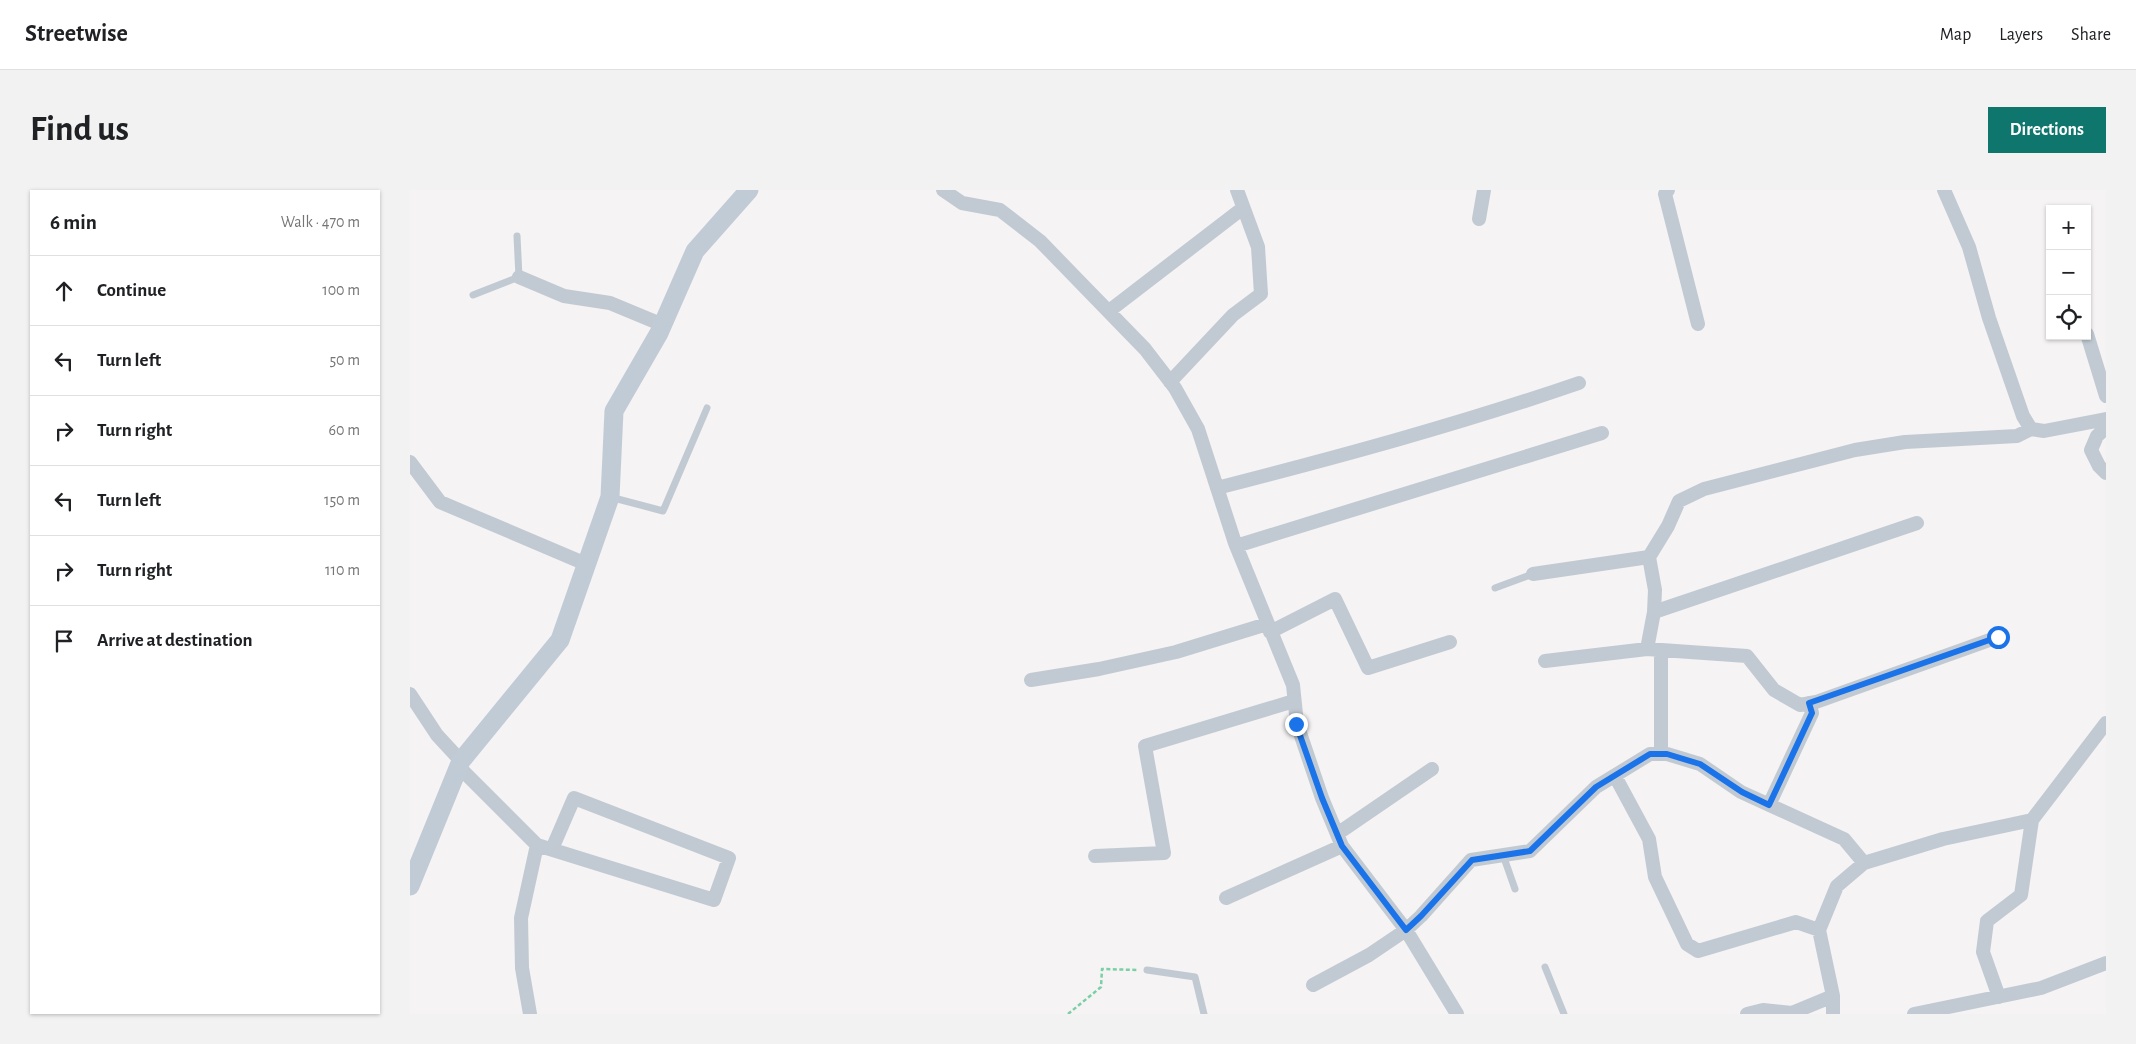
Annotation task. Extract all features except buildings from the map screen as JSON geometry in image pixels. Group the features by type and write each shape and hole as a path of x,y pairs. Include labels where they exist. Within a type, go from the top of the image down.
{"street":[{"path":"410,886 461,764 560,640 610,497 614,411 663,325 696,251 749,190"},
{"path":"943,190 962,203 1000,210 1040,241 1145,349 1170,382 1198,429 1236,546 1292,684 1296,724 1322,798 1340,840 1406,930 1457,1014"},
{"path":"1170,382 1226,322 1262,294 1258,247 1237,190"},
{"path":"1479,219 1484,190"},
{"path":"1668,190 1665,194 1698,324"},
{"path":"1944,190 1969,247 1992,327 2023,416 2031,429"},
{"path":"1109,311 1243,208"},
{"path":"519,277 540,284 564,296 610,303 663,325"},
{"path":"2089,340 2106,396"},
{"path":"1217,488 1289,470 1524,402 1579,383"},
{"path":"1647,649 1654,612 1655,590 1649,557 1668,526 1679,501 1704,488 1855,450 1905,442 2017,436 2031,429 2044,431 2106,420"},
{"path":"2106,428 2098,436 2091,450 2099,466 2106,473"},
{"path":"1236,546 1602,433"},
{"path":"410,462 440,502 586,564"},
{"path":"1654,612 1917,523"},
{"path":"1533,574 1649,557"},
{"path":"1031,680 1099,670 1268,628 1335,599 1368,668 1450,642"},
{"path":"1545,661 1647,649 1747,656 1774,690 1800,705 1998,637"},
{"path":"1661,650 1661,754"},
{"path":"410,694 437,735 461,764 537,845 714,900 729,858 574,798 552,849"},
{"path":"1095,856 1164,853 1145,746 1294,701"},
{"path":"1769,805 1812,713 1809,703"},
{"path":"1999,997 1982,952 1987,921 2020,895 2032,820 2106,723"},
{"path":"1313,984 1369,955 1406,930 1472,860 1530,851 1596,787 1650,754 1661,754 1700,764 1742,792 1844,839 1864,862"},
{"path":"1226,898 1340,840 1432,769"},
{"path":"1614,776 1649,839 1656,877 1686,944 1698,951 1796,922 1819,930"},
{"path":"1833,1014 1833,996 1819,930 1837,886 1864,862 1942,839 2032,820"},
{"path":"530,1014 522,968 521,918 537,845"},
{"path":"1914,1014 1945,1011 2041,988 2106,964"},
{"path":"1747,1014 1763,1010 1792,1013 1833,996"}],"lane":[{"path":"473,295 519,277 517,236"},
{"path":"610,497 663,511 707,408"},
{"path":"1495,588 1533,574"},
{"path":"1503,855 1515,889"},
{"path":"1545,967 1564,1014"},
{"path":"1147,970 1195,977 1204,1014"}],"path":[{"path":"1068,1014 1101,987 1102,969 1147,970"}],"route":[{"path":"1296,724 1322,798 1342,846 1406,930 1472,860 1530,851 1550,829 1596,787 1650,754 1667,754 1700,764 1742,792 1769,805 1812,713 1809,703 1998,637"}]}
